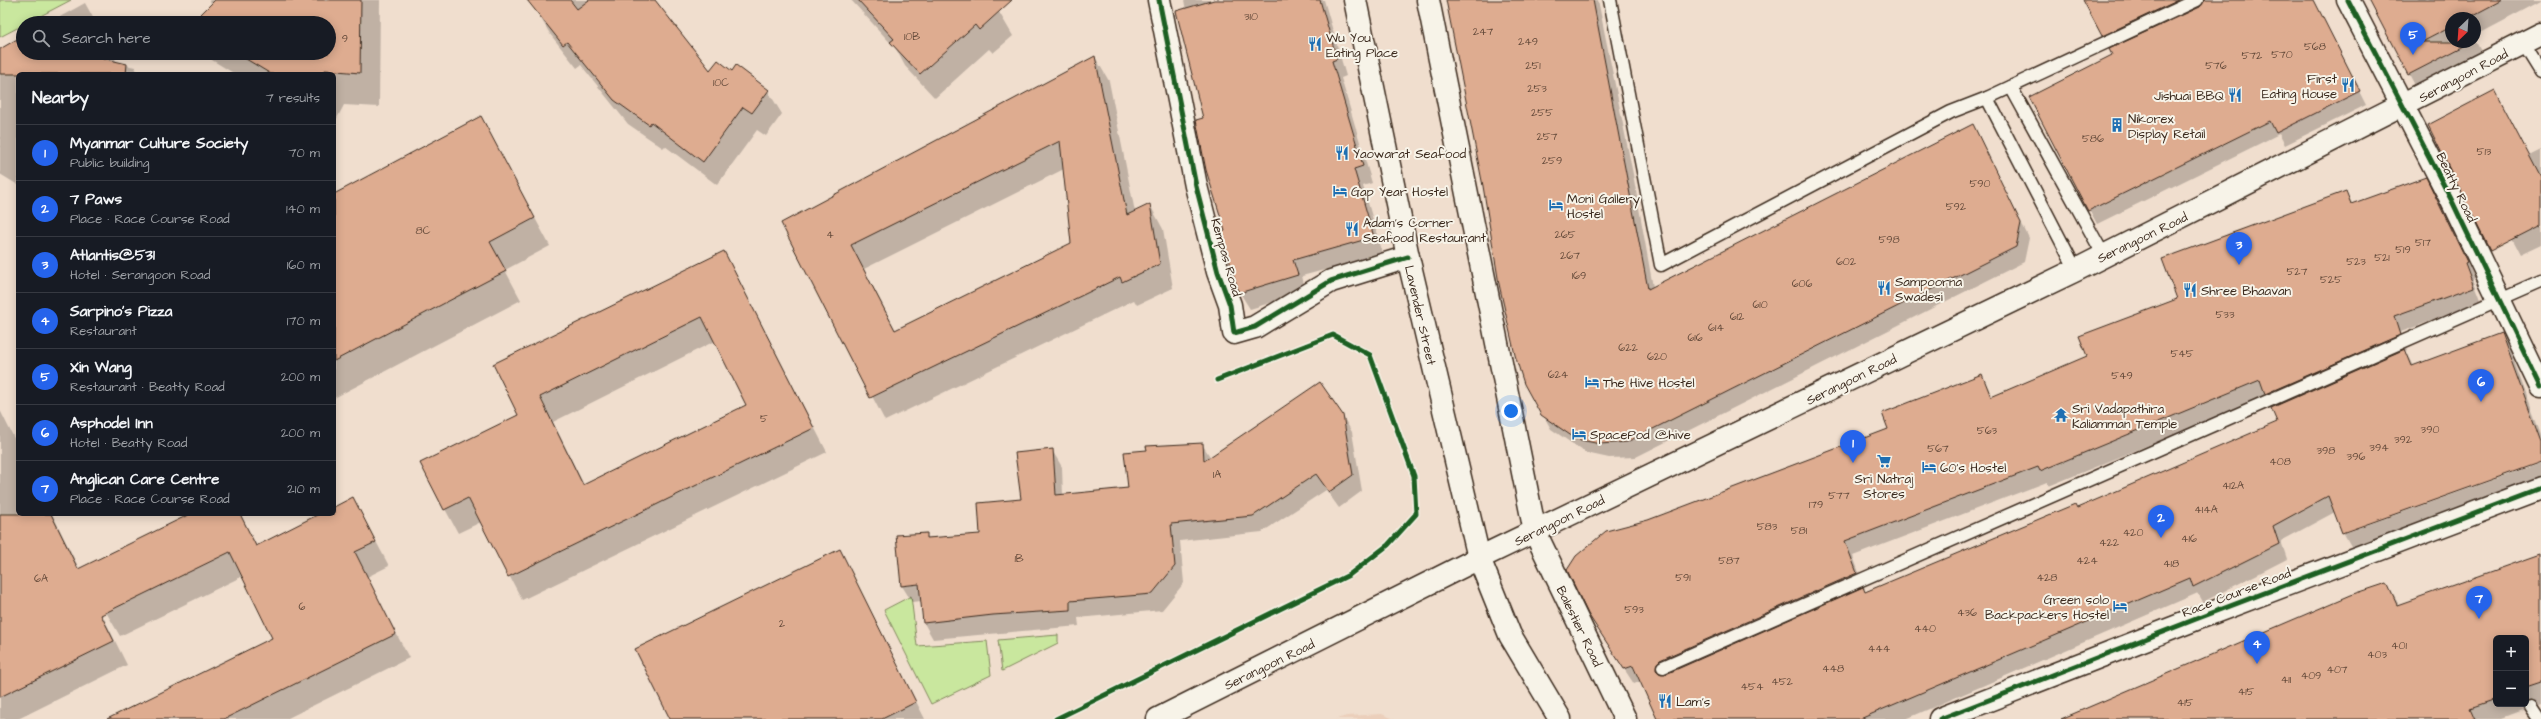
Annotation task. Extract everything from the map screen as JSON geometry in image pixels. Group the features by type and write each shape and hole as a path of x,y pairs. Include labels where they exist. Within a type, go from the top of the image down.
{"main road":[{"name":"Lavender Street","path":"1355,0 1408,257 1479,558"},
{"path":"1428,0 1535,532"},
{"name":"Beatty Road","path":"2348,0 2404,106 2541,387"},
{"name":"Kempas Road","path":"1162,1 1196,186 1218,272 1230,306 1234,333 1255,327 1331,281 1408,257"},
{"name":"Serangoon Road","path":"1158,719 1479,558 2076,270 2404,106 2532,39"},
{"name":"Race Course Road","path":"1940,719 2189,621 2541,488"},
{"name":"Balestier Road","path":"1535,532 1625,719"},
{"path":"1479,558 1510,635 1560,719"}],"lane":[{"path":"1610,0 1661,266 1951,112 1987,98 2197,0"},
{"path":"2532,39 2541,72"},
{"path":"2011,87 2104,256"},
{"path":"1987,98 2076,270"},
{"path":"1664,667 2499,301 2541,281"},
{"path":"2530,707 2538,719"}],"shaded area":[{"path":"1382,714 1394,719 1336,719 1347,716"}],"green space":[{"path":"0,0 71,0 40,16 16,16 16,29 0,37"},
{"path":"911,596 917,646 987,641 991,675 931,704 884,610"},
{"path":"1058,635 1058,643 1002,671 998,640"}],"building":[{"path":"215,0 361,0 360,73 325,70 324,72 268,72 248,60 336,60 336,16 199,16"},
{"path":"527,0 570,0 577,9 589,0 655,0 710,70 718,60 732,71 736,65 769,90 752,113 743,107 703,162 651,122 649,125 614,100 567,42 563,45"},
{"path":"858,0 1012,0 979,30 975,25 920,74 890,42 894,39"},
{"path":"1214,0 1320,0 1337,59 1332,61 1363,166 1354,169 1374,237 1293,260 1298,275 1239,293 1221,232 1225,231 1206,170 1196,120 1203,118 1176,11"},
{"path":"1446,0 1593,0 1648,289 1973,124 2021,223 2016,247 1627,442 1600,444 1576,439 1541,415 1524,384 1515,355 1499,284 1483,186"},
{"path":"2083,0 2179,0 2102,36"},
{"path":"2204,0 2314,0 2360,91 2276,133 2270,121 2088,211 2029,97 2112,55 2109,49 2200,7"},
{"path":"2369,0 2502,0 2479,12 2445,12 2445,30 2422,42 2445,42 2445,48 2460,48 2408,75"},
{"path":"16,40 16,60 110,60 127,64 126,72 16,72 16,74 0,74 0,49"},
{"path":"1095,56 1127,215 1150,204 1160,264 1122,282 1120,277 870,398 781,223","holes":["1060,141 1071,243 895,330 851,245"]},
{"path":"2495,90 2541,178 2541,225 2490,251 2428,125"},
{"path":"481,116 535,218 490,242 506,271 336,360 336,193"},
{"path":"2426,177 2467,262 2465,263 2474,287 2394,316 2400,335 2265,394 2260,380 2040,471 2038,467 1845,541 1857,573 1660,660 1657,663 1656,670 1659,673 1666,674 1863,587 1865,592 2075,504 2077,508 2105,496 2277,422 2271,408 2405,349 2412,366 2501,333 2541,442 2541,462 2342,533 2328,496 2273,526 2279,544 2193,587 2190,578 1860,719 1657,719 1633,666 1624,669 1588,614 1567,570 1576,556 1606,531 1648,520 1888,429 1882,413 1982,374 1991,397 2087,356 2079,336 2177,299 2162,259 2346,191 2351,204"},
{"path":"724,251 814,428 508,577 468,498 444,510 420,463 518,415 493,364","holes":["702,317 746,405 583,485 540,397"]},
{"path":"1320,382 1343,415 1353,475 1329,492 1316,474 1253,516 1171,524 1175,566 1152,594 1070,601 1070,610 993,615 923,623 919,584 901,586 896,535 927,533 927,538 980,534 978,503 1021,499 1015,453 1053,449 1056,495 1128,488 1124,452 1147,450 1146,446 1203,443 1204,461"},
{"path":"353,497 376,542 355,552 396,634 224,719 107,719 272,638 230,552 101,615 114,641 0,697 0,514 16,514 16,516 52,516 78,569 186,516 241,516 256,546 315,516 336,516 336,506"},
{"path":"840,549 916,702 882,719 670,719 635,649"},
{"path":"2541,554 2541,682 2529,686 2529,635 2493,635 2493,700 2470,708 2475,719 2061,719 2351,595 2387,583 2397,605"}],"cycle path":[{"path":"1159,0 1196,186 1218,272 1230,305 1234,333 1255,327 1331,281 1408,257"},
{"path":"2348,0 2452,201 2541,387"},
{"path":"1056,719 1349,575 1388,545 1416,514 1414,476 1370,355 1333,335 1217,380"},
{"path":"1940,719 2196,619 2541,488"}],"place":[{"name":"Wu You Eating Place","path":"1315,44"},
{"name":"Xin Wang","path":"2413,55"},
{"name":"First Eating House","path":"2348,85"},
{"name":"Jishuai BBQ","path":"2235,95"},
{"name":"Nikorex Display Retail","path":"2117,125"},
{"name":"Yaowarat Seafood","path":"1342,153"},
{"name":"Gap Year Hostel","path":"1340,191"},
{"name":"Moni Gallery Hostel","path":"1556,205"},
{"name":"Adam's Corner Seafood Restaurant","path":"1352,229"},
{"name":"Atlantis@531","path":"2239,265"},
{"name":"Sampoorna Swadesi","path":"1884,288"},
{"name":"Shree Bhaavan","path":"2190,290"},
{"name":"The Hive Hostel","path":"1592,382"},
{"name":"Asphodel Inn","path":"2481,402"},
{"name":"Sri Vadapathira Kaliamman Temple","path":"2061,415"},
{"name":"SpacePod @hive","path":"1579,434"},
{"name":"Sri Natraj Stores","path":"1884,461"},
{"name":"Myanmar Culture Society","path":"1853,463"},
{"name":"60's Hostel","path":"1929,467"},
{"name":"7 Paws","path":"2161,538"},
{"name":"Green solo Backpackers Hostel","path":"2120,606"},
{"name":"Anglican Care Centre","path":"2479,619"},
{"name":"Sarpino's Pizza","path":"2257,664"},
{"name":"Lam's","path":"1665,701"}]}
